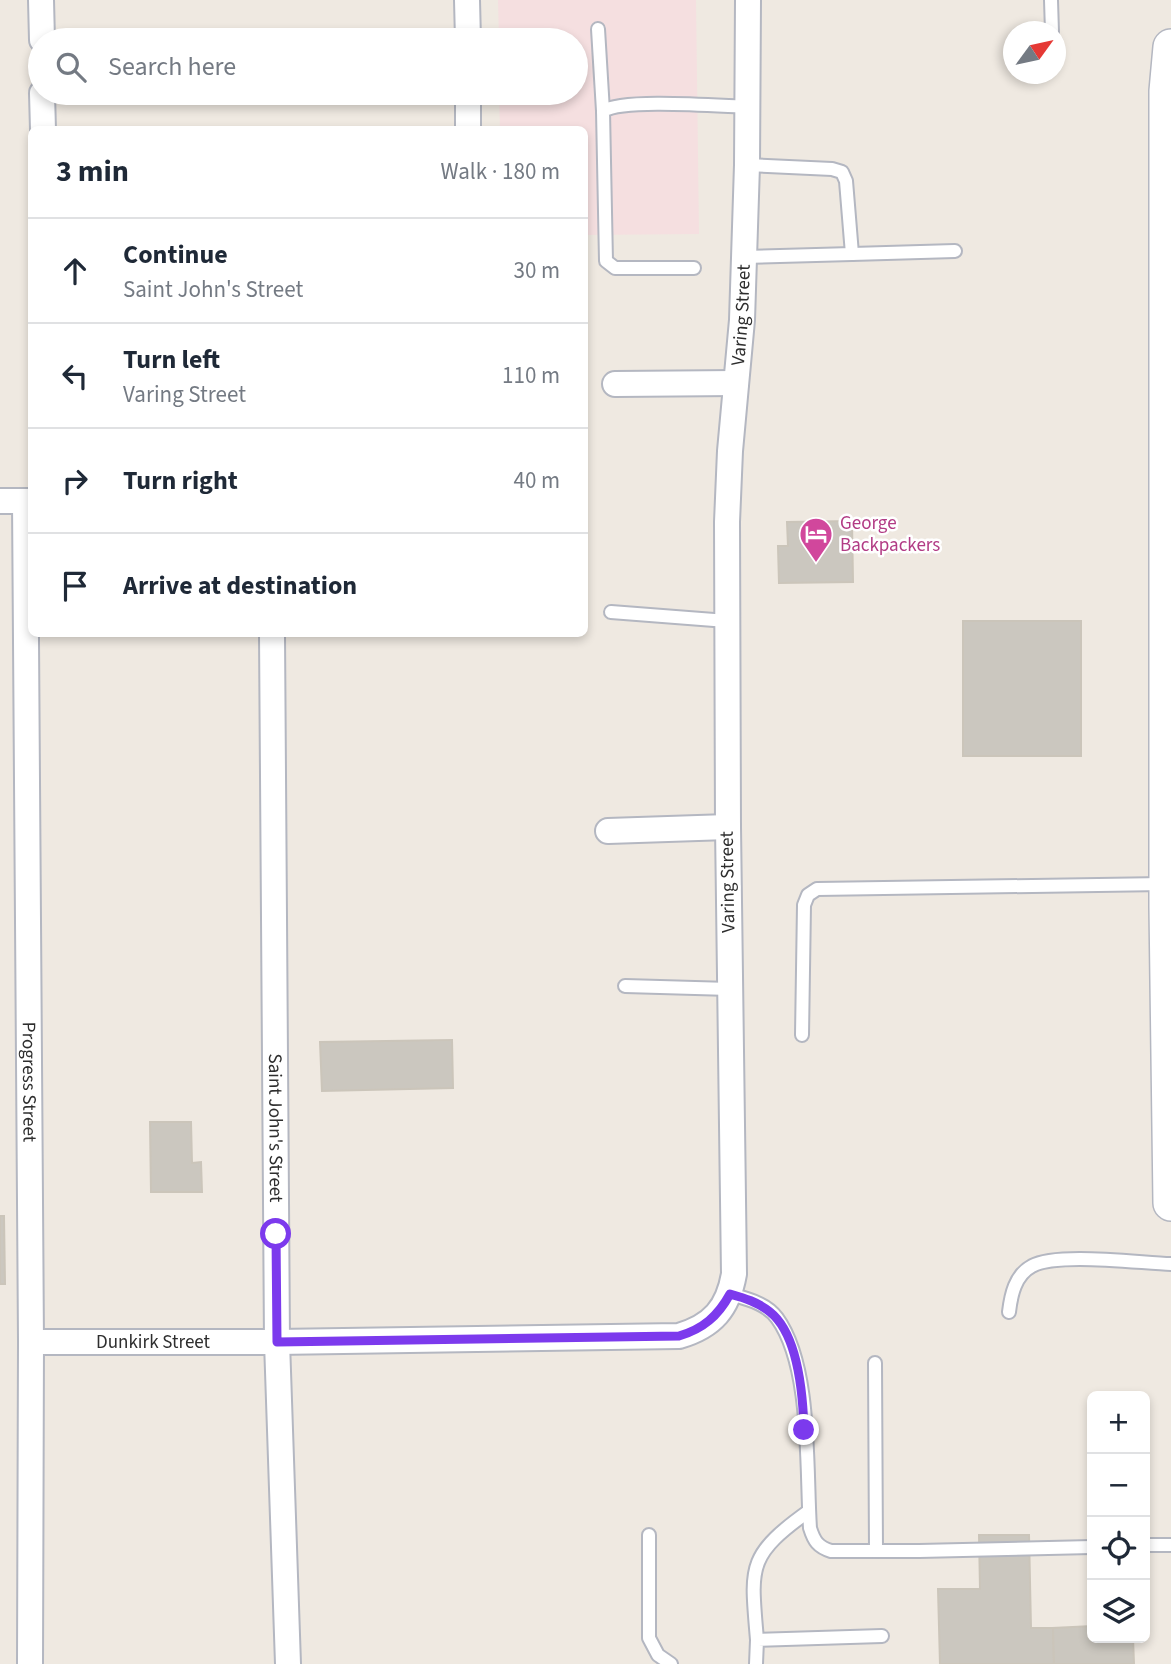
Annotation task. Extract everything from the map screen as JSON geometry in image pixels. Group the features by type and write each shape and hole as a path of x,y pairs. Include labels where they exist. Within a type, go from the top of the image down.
{"street":[{"path":"41,0 42,28"},
{"path":"467,0 468,28"},
{"name":"Varing Street","path":"730,1294 734,1274 727,522 742,320 748,0"},
{"path":"1171,47 1171,1203"},
{"path":"42,105 43,126"},
{"path":"468,105 468,126"},
{"path":"615,384 736,383"},
{"name":"Progress Street","path":"19,501 31,1342 30,1664"},
{"name":"Saint John's Street","path":"272,637 277,1342 288,1664"},
{"path":"608,831 728,827"},
{"path":"277,1342 679,1336 692,1332 720,1312 730,1294"},
{"name":"Dunkirk Street","path":"31,1342 277,1342"}],"lane":[{"path":"1051,0 1052,21"},
{"path":"598,29 603,111 606,261 615,268 694,268"},
{"path":"603,111 610,107 641,105 748,107"},
{"path":"747,165 832,169 842,172 846,181 852,254"},
{"path":"742,257 955,251"},
{"path":"611,612 727,621"},
{"path":"802,1035 804,905 808,895 817,889 1169,899"},
{"path":"625,986 730,989"},
{"path":"1009,1312 1011,1293 1020,1276 1031,1266 1054,1258 1171,1264"},
{"path":"730,1294 756,1302 770,1312 788,1338 797,1368 803,1404 810,1528 814,1541 822,1548 831,1551 876,1551 1087,1547"},
{"path":"875,1363 876,1551"},
{"path":"756,1664 754,1574 760,1555 785,1528 809,1511"},
{"path":"649,1535 649,1638 658,1655 671,1664"},
{"path":"1150,1545 1171,1545"},
{"path":"757,1640 882,1636"}],"shaded area":[{"path":"498,0 696,0 699,234 588,235 588,126 500,126 499,105 588,105 588,28 499,28"}],"building":[{"name":"George Backpackers","path":"852,521 853,582 779,583 778,546 788,546 787,522"},
{"path":"963,621 1081,621 1081,756 963,756"},
{"path":"452,1040 453,1088 322,1091 320,1042"},
{"path":"150,1122 191,1122 192,1163 201,1162 202,1192 151,1192"},
{"path":"0,1216 4,1216 5,1284 0,1284"},
{"path":"979,1535 1029,1535 1031,1628 1053,1628 1054,1664 940,1664 938,1589 980,1589"},
{"path":"1087,1626 1087,1643 1133,1643 1134,1664 1054,1664 1053,1628"}],"place":[{"name":"George Backpackers","path":"816,564"}],"route":[{"path":"276,1234 277,1342 679,1336 692,1332 720,1312 730,1294 756,1302 776,1318 788,1338 797,1368 804,1430"}]}
